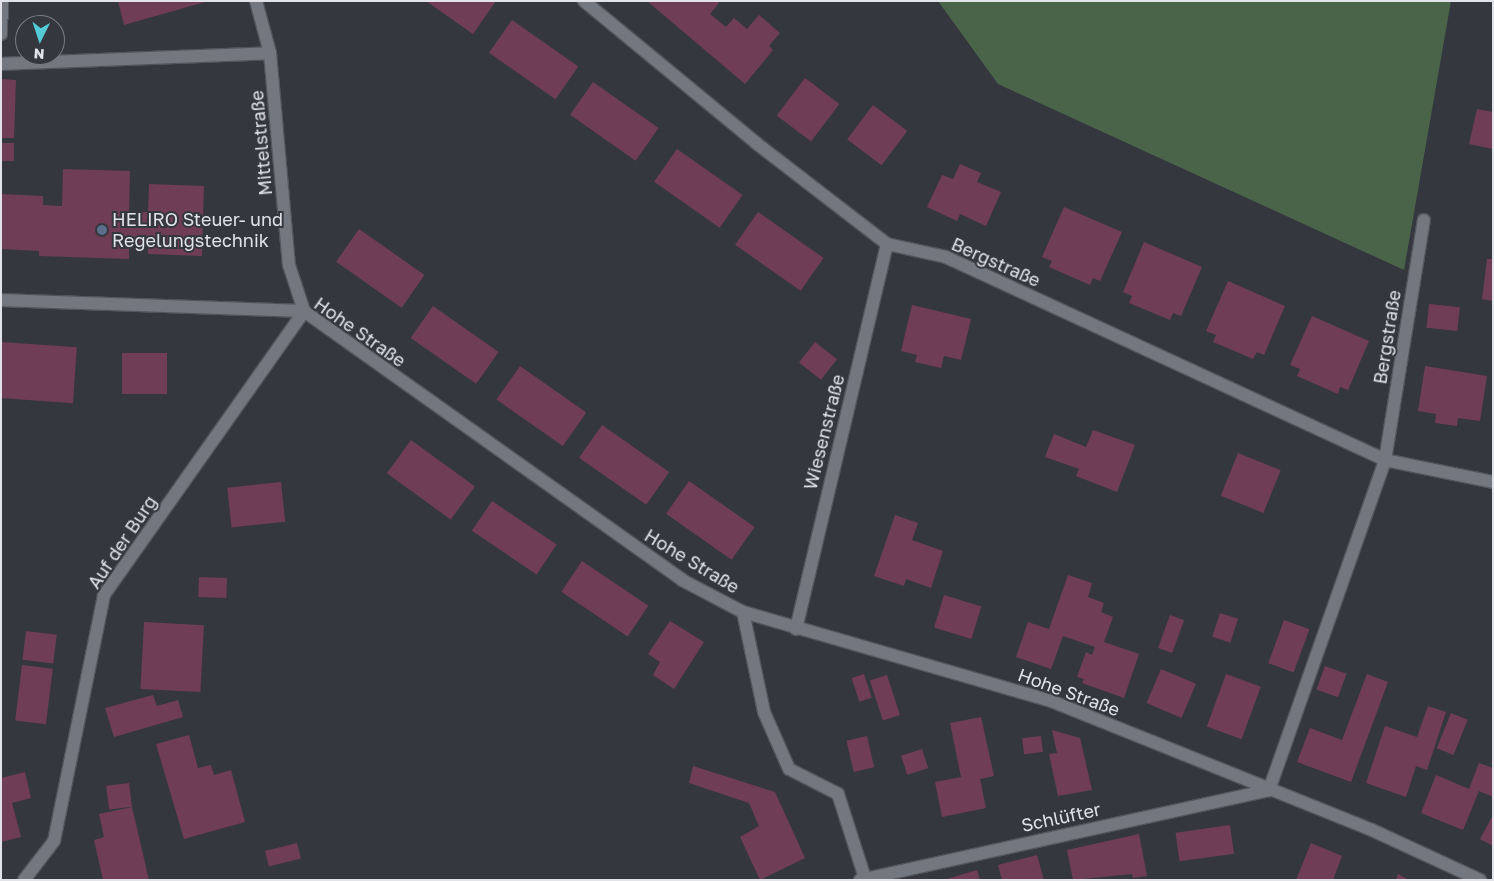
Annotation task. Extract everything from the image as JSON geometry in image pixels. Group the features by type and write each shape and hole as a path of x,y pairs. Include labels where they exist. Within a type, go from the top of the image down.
{"street":[{"path":"1,34 2,1"},
{"name":"Mittelstraße","path":"256,1 270,53 289,265 304,311"},
{"name":"Bergstraße","path":"584,1 756,143 887,244 946,257 1385,460 1493,482"},
{"path":"1,64 270,53"},
{"name":"Bergstraße","path":"1385,460 1424,220"},
{"name":"Wiesenstraße","path":"796,630 887,244"},
{"name":"Hohe Straße","path":"1,300 304,311 682,580 743,612 796,630 1051,701 1372,830 1480,880"},
{"name":"Auf der Burg","path":"24,880 54,841 104,594 304,311"},
{"path":"1269,790 1385,460"},
{"path":"743,612 764,712 789,769 838,794 864,879"},
{"name":"Schlüfter","path":"864,879 1269,790"}],"green space":[{"path":"938,1 1451,1 1404,270 998,84"}],"building":[{"path":"118,1 205,1 205,2 124,25"},
{"path":"426,1 496,1 473,34"},
{"path":"647,1 717,1 719,3 710,14 726,27 734,18 747,29 759,15 780,33 769,46 773,50 745,84"},
{"path":"512,20 578,66 555,99 489,53"},
{"path":"805,78 839,104 811,141 777,116"},
{"path":"1,79 16,80 14,138 1,138"},
{"path":"593,82 659,128 636,161 570,115"},
{"path":"873,105 907,131 881,165 847,139"},
{"path":"1477,109 1493,112 1493,149 1469,144"},
{"path":"1,143 14,143 14,161 1,161"},
{"path":"677,149 743,195 720,228 654,182"},
{"path":"960,164 981,173 977,182 1001,192 986,226 960,214 957,221 927,207 942,175 953,179"},
{"name":"HELIRO Steuer- und Regelungstechnik","path":"63,169 130,171 129,212 148,212 149,184 204,186 202,256 148,254 148,248 129,247 129,259 39,256 39,251 1,249 1,194 43,196 43,205 62,206"},
{"path":"1064,207 1122,232 1100,281 1093,278 1090,285 1049,267 1052,261 1042,257"},
{"path":"758,212 824,258 801,291 735,245"},
{"path":"359,229 425,275 402,308 336,262"},
{"path":"1144,242 1202,267 1181,316 1173,313 1170,320 1129,303 1132,296 1123,292"},
{"path":"1487,259 1493,259 1493,301 1482,299"},
{"path":"1228,281 1285,306 1264,355 1257,352 1253,359 1213,342 1216,335 1206,331"},
{"path":"1429,304 1460,307 1457,331 1426,328"},
{"path":"912,305 971,319 961,360 944,356 941,368 915,362 917,355 901,351"},
{"path":"433,306 499,352 476,384 411,338"},
{"path":"1312,316 1369,341 1348,390 1340,387 1338,394 1297,376 1300,369 1290,365"},
{"path":"1,342 77,347 73,403 1,398"},
{"path":"815,342 837,359 821,380 799,362"},
{"path":"122,353 167,353 167,394 122,394"},
{"path":"520,366 586,412 563,446 496,400"},
{"path":"1425,366 1487,376 1480,421 1458,418 1457,426 1435,423 1436,414 1418,411"},
{"path":"602,425 669,472 646,505 579,458"},
{"path":"1093,430 1135,445 1117,492 1076,476 1079,469 1045,457 1054,434 1086,447"},
{"path":"411,440 475,486 451,520 387,473"},
{"path":"1238,453 1281,470 1263,513 1221,496"},
{"path":"689,481 755,527 732,560 666,514"},
{"path":"281,482 285,522 231,527 227,488"},
{"path":"492,501 557,545 537,574 472,531"},
{"path":"895,515 918,523 912,540 943,551 931,588 906,579 904,586 874,576"},
{"path":"582,561 648,606 628,636 561,592"},
{"path":"1068,575 1092,583 1088,597 1104,603 1101,612 1113,617 1104,642 1139,654 1124,698 1082,683 1084,679 1077,677 1086,652 1092,655 1095,647 1063,636 1051,669 1016,657 1028,622 1049,629"},
{"path":"199,577 227,578 226,598 198,597"},
{"path":"944,595 981,606 971,639 934,628"},
{"path":"1220,613 1238,619 1230,643 1212,637"},
{"path":"1170,615 1184,620 1172,653 1158,648"},
{"path":"1284,620 1309,629 1294,672 1268,663"},
{"path":"670,621 704,642 674,689 653,675 660,662 648,654"},
{"path":"144,622 204,625 200,692 140,689"},
{"path":"26,631 57,635 53,664 22,660"},
{"path":"22,665 53,669 46,724 15,721"},
{"path":"1325,666 1347,674 1338,697 1316,689"},
{"path":"1161,669 1196,684 1182,718 1147,703"},
{"path":"864,674 872,698 859,702 852,678"},
{"path":"1226,674 1261,687 1242,739 1207,727"},
{"path":"1367,674 1388,682 1351,782 1297,762 1310,728 1342,740"},
{"path":"887,675 900,715 883,721 870,681"},
{"path":"153,695 157,706 178,700 183,717 114,737 105,708"},
{"path":"1428,706 1446,712 1427,770 1416,766 1406,797 1366,783 1385,726 1417,737"},
{"path":"1451,713 1468,720 1453,755 1437,748"},
{"path":"981,717 994,776 980,779 986,808 942,817 935,782 961,777 950,723"},
{"path":"1052,730 1080,738 1092,790 1058,796 1049,754 1057,753"},
{"path":"189,735 198,768 211,765 214,775 231,770 245,822 184,839 156,744"},
{"path":"867,736 874,767 854,772 847,741"},
{"path":"1041,736 1043,752 1024,754 1022,738"},
{"path":"922,749 928,768 907,775 901,756"},
{"path":"1479,763 1493,768 1493,797 1479,791 1463,830 1421,813 1436,775 1469,789"},
{"path":"693,766 775,792 805,858 760,880 740,837 759,826 749,803 689,783"},
{"path":"25,772 31,798 12,803 21,837 1,842 1,778"},
{"path":"129,783 132,807 109,810 106,786"},
{"path":"132,807 149,880 103,880 94,840 104,837 99,814"},
{"path":"1493,815 1493,846 1480,839"},
{"path":"1230,825 1234,854 1180,861 1176,833"},
{"path":"1139,834 1147,876 1133,878 1132,874 1073,880 1067,850"},
{"path":"297,843 301,859 269,867 265,851"},
{"path":"1311,843 1342,856 1333,880 1296,880"},
{"path":"1037,855 1044,880 1002,880 998,865"},
{"path":"977,870 980,880 947,880 947,879"},
{"path":"1398,874 1409,880 1396,880"}],"place":[{"name":"HELIRO Steuer- und Regelungstechnik","path":"102,230"}]}
